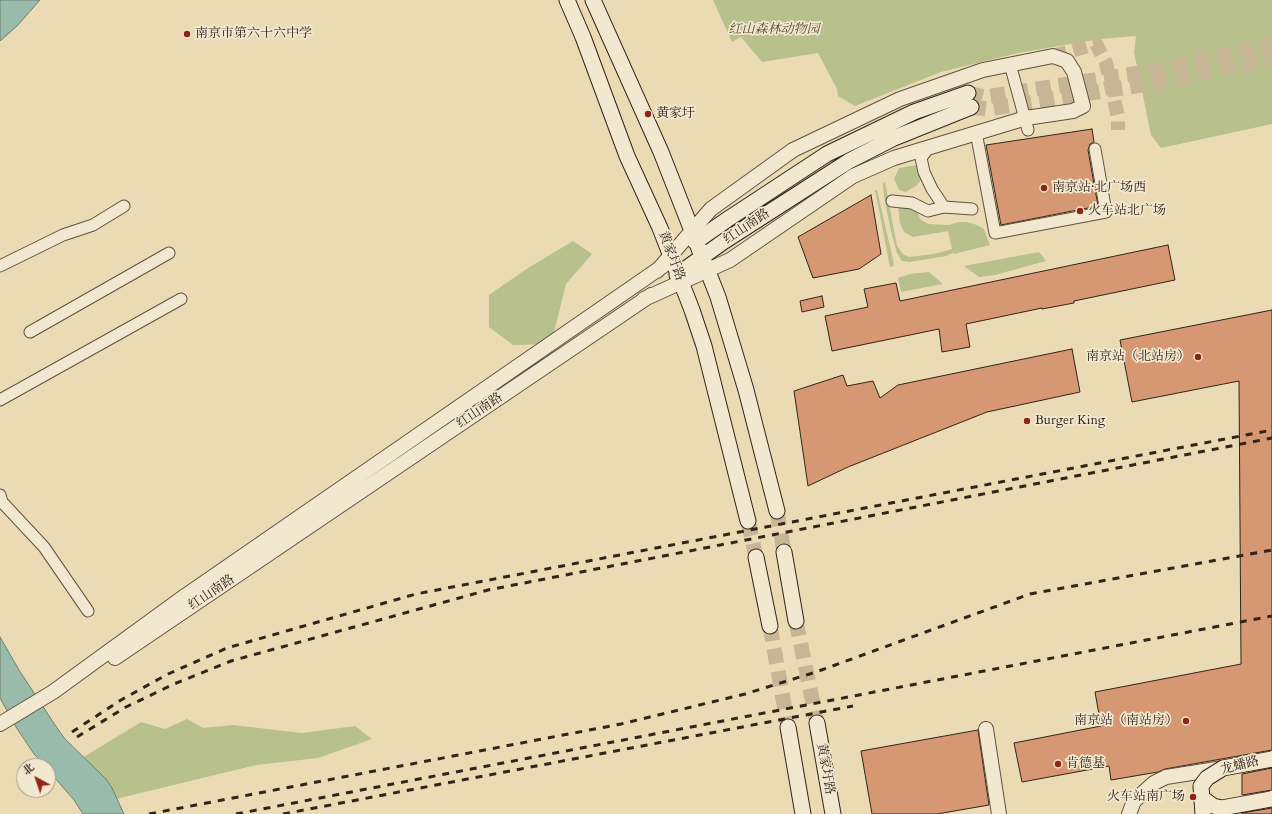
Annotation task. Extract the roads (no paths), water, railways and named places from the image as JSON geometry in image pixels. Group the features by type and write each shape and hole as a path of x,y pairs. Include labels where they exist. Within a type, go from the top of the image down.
{"main road":[{"name":"黄家圩路","path":"567,0 583,37 627,156 660,228 704,346 748,521"},
{"path":"594,0 660,152 718,297 746,390 777,511"},
{"name":"红山南路","path":"679,279 704,264 849,161 969,100 914,112 827,154 693,236"},
{"path":"784,552 796,621"},
{"path":"756,557 770,626"},
{"name":"黄家圩路","path":"817,723 833,814"},
{"path":"788,727 803,814"},
{"name":"龙蟠路","path":"1203,814 1201,786 1207,778 1223,768 1272,759"},
{"path":"1201,798 1213,806 1222,808 1271,799"},
{"path":"1251,814 1271,799"}],"street":[{"path":"693,236 711,209 793,150 900,98 983,70 1053,56 1067,61 1074,72 1083,106 1074,111 1027,124 976,132 894,158 853,176 730,260 704,264"},
{"path":"1010,64 1027,124"},
{"path":"976,132 996,232 1106,212 1095,149"},
{"path":"930,146 921,158 924,172 932,189 944,207"},
{"path":"892,200 901,200 912,203 928,211 944,207 972,209"},
{"path":"0,266 63,235 93,225 124,206"},
{"name":"红山南路","path":"0,735 185,596 656,271 693,236"},
{"path":"30,332 169,253"},
{"name":"红山南路","path":"55,695 644,299 679,279"},
{"path":"0,400 181,299"},
{"path":"0,495 2,502 44,547 88,611"},
{"path":"0,724 55,695"},
{"path":"986,729 999,814"},
{"path":"1129,814 1134,801 1140,794 1160,780 1173,776 1223,768"}],"tunnel":[{"path":"1053,56 1096,44 1106,63 1118,117 1118,130"},
{"path":"968,93 985,97 1146,72 1272,45"},
{"path":"971,107 988,109 1148,84 1272,58"},
{"path":"777,511 784,552"},
{"path":"748,521 756,557"},
{"path":"796,621 817,723"},
{"path":"770,626 788,727"}],"railway":[{"path":"72,732 121,700 168,674 227,648 416,594 1272,430"},
{"path":"77,737 126,707 174,684 231,661 488,590 1272,438"},
{"path":"149,814 621,724 745,694 816,672 1030,594 1272,550"},
{"path":"236,814 1272,616"},
{"path":"283,814 853,706"}],"place":[{"name":"南京市第六十六中学","path":"187,34"},
{"name":"黄家圩","path":"648,114"},
{"name":"南京站·北广场西","path":"1044,188"},
{"name":"火车站北广场","path":"1080,211"},
{"name":"南京站（北站房）","path":"1198,357"},
{"name":"Burger King","path":"1027,421"},
{"name":"南京站（南站房）","path":"1186,721"},
{"name":"肯德基","path":"1058,764"},
{"name":"火车站南广场","path":"1193,797"}],"park label":[{"name":"红山森林动物园","path":"774,30"}]}
